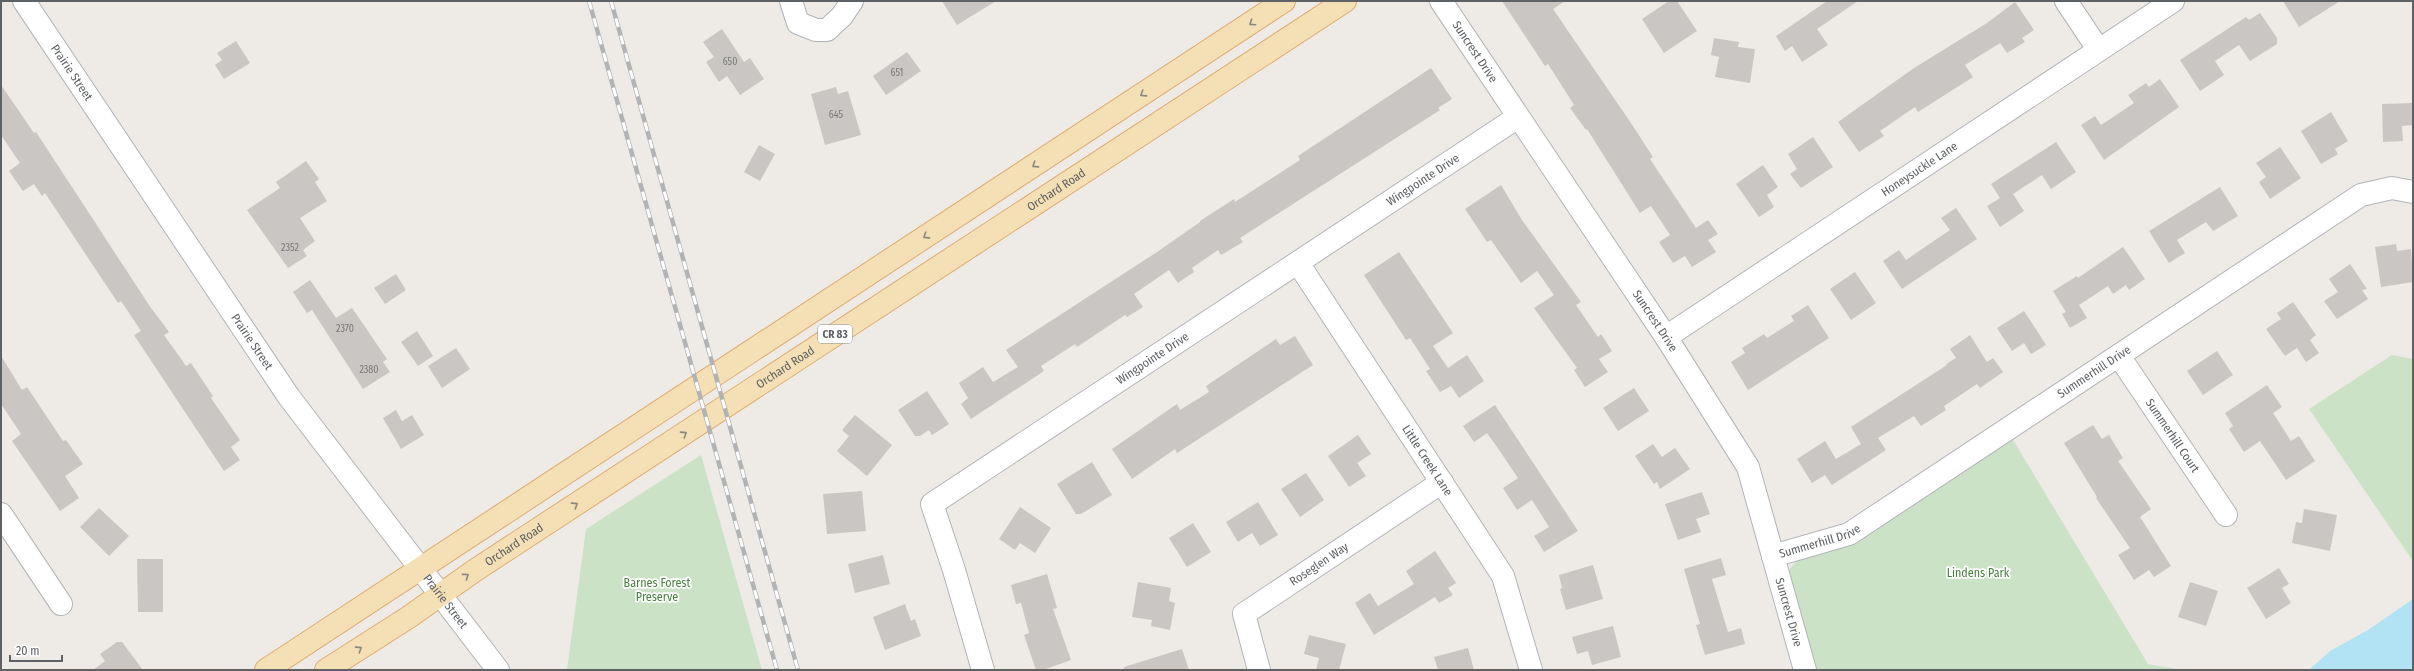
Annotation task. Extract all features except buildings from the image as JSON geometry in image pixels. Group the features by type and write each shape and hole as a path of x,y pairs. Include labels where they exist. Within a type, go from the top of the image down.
{"main road":[{"name":"CR 83","path":"266,670 1284,1"},
{"name":"Orchard Road","path":"326,670 474,571 1345,1"}],"street":[{"name":"Prairie Street","path":"24,1 289,397 498,670"},
{"path":"791,1 798,23 816,30 827,30 842,16 852,1"},
{"name":"Suncrest Drive","path":"1441,1 1666,337 1748,467 1805,670"},
{"path":"2066,1 2098,49"},
{"name":"Honeysuckle Lane","path":"1666,337 2098,49 2173,1"},
{"name":"Wingpointe Drive","path":"983,670 954,570 932,504 1518,117"},
{"name":"Summerhill Drive","path":"1773,556 1848,534 2361,195 2392,188 2413,192"},
{"name":"Little Creek Lane","path":"1298,262 1503,576 1531,670"},
{"name":"Summerhill Court","path":"2119,356 2226,515"},
{"name":"Roseglen Way","path":"1259,670 1244,614 1442,482"},
{"path":"1,514 62,604"}],"green space":[{"path":"2392,355 2413,359 2413,561 2309,409"},
{"name":"Lindens Park","path":"2010,435 2148,664 2183,670 1813,670 1788,571 1797,560"},
{"name":"Barnes Forest Preserve","path":"701,455 762,670 567,670 586,529"}],"water":[{"path":"2413,599 2413,670 2309,670 2330,651 2368,630"}],"railway":[{"path":"589,1 777,670"},
{"path":"611,1 798,670"}]}
